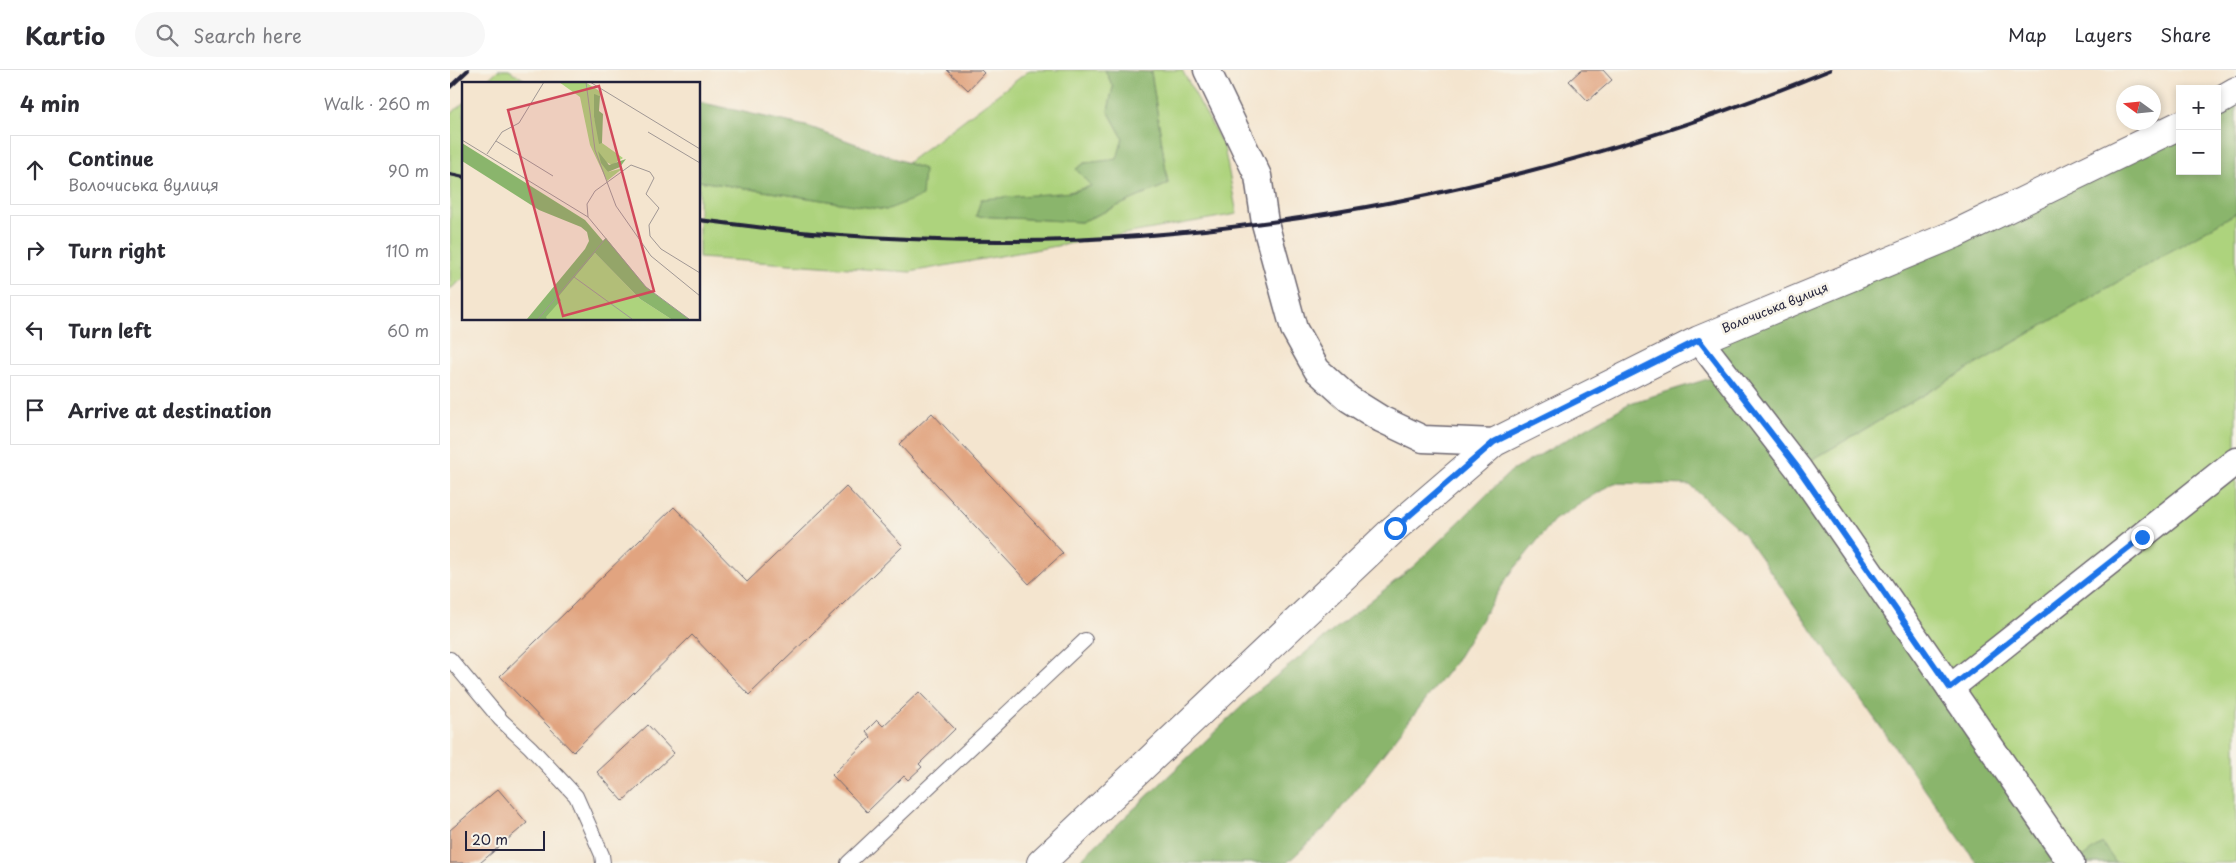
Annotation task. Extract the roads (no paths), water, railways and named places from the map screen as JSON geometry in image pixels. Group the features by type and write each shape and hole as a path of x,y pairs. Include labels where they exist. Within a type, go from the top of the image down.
{"main road":[{"path":"2221,100 2236,91"},
{"name":"Волочиська вулиця","path":"1041,863 1395,528 1494,442 1699,340 1955,234 2176,127"}],"street":[{"path":"1207,70 1258,176 1265,223 1294,329 1317,370 1349,399 1381,419 1423,439 1494,442"},
{"path":"1699,340 1798,468 2071,863"},
{"path":"1950,688 2236,461"}],"lane":[{"path":"848,863 1085,640"},
{"path":"450,659 500,720 530,747 576,796 602,855 603,863"}],"railway":[{"path":"450,87 468,70"},
{"path":"700,220 826,234 982,241 1100,239 1228,227 1404,200 1577,158 1663,132 1747,103 1830,70"},
{"path":"450,174 462,177"}]}
